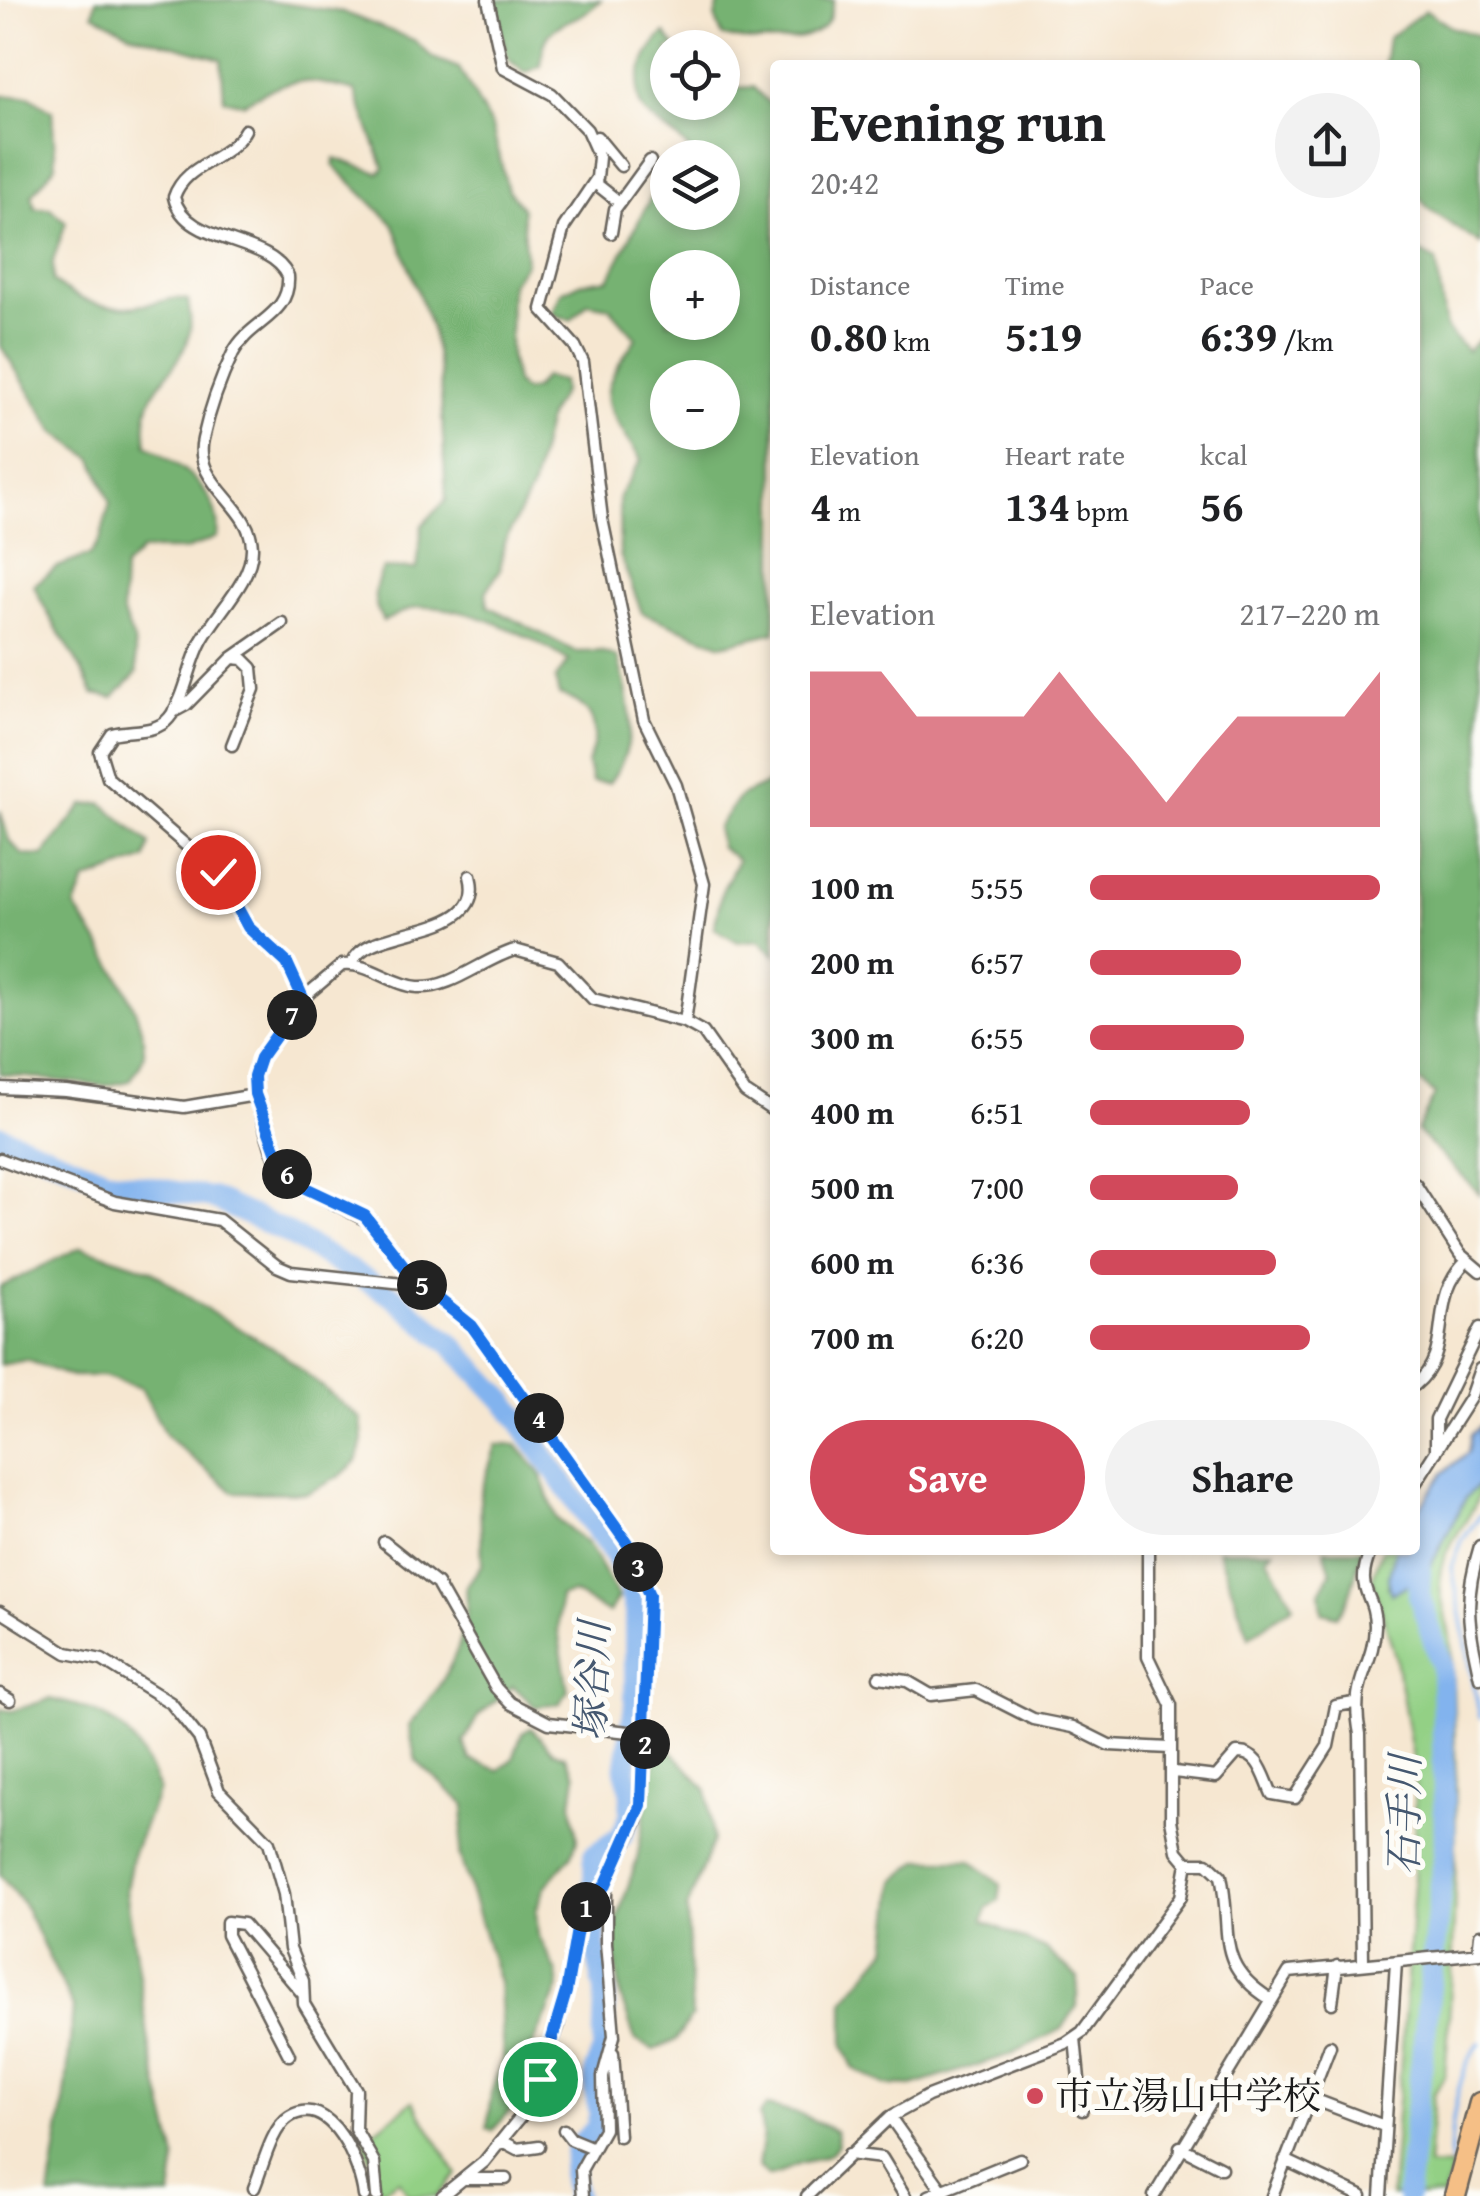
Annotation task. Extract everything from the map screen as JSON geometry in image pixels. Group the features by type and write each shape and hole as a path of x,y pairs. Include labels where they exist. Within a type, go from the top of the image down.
{"highway":[{"path":"1454,2196 1480,2103"}],"street":[{"path":"488,0 504,68 552,94 592,138 600,165 595,182 564,227 542,308 575,346 582,362 602,519 644,720 676,785 700,869 704,902 685,1022"},
{"path":"172,712 201,642 248,569 252,547 240,517 204,465 202,440 234,352 248,333 280,308 289,288 283,265 273,256 189,220 176,208 178,184 245,130"},
{"path":"592,138 597,137 621,166"},
{"path":"612,233 619,202 650,161"},
{"path":"595,182 619,202"},
{"path":"282,623 232,658 186,705 157,727 112,734 104,742 102,766 125,795 204,856 248,927 287,963 303,998"},
{"path":"232,658 242,659 252,668 254,689 232,746"},
{"path":"452,2194 523,2117 540,2079 566,1992 574,1934 590,1902 604,1887 641,1805 649,1595 627,1543 472,1326 422,1286 365,1216 299,1185 283,1170 255,1094 256,1065 303,998 332,970 352,964 364,950 455,917 468,903 473,888 470,876"},
{"path":"352,964 416,987 437,985 499,954 515,950 536,953 558,962 593,999 685,1022 702,1032 745,1092 770,1109"},
{"path":"0,1088 66,1091 184,1107 255,1094"},
{"path":"0,1160 115,1202 219,1220 278,1266 355,1280 422,1286"},
{"path":"1420,1191 1467,1261 1480,1271"},
{"path":"1420,1379 1434,1364 1443,1298 1467,1261"},
{"path":"1436,1452 1436,1419 1480,1328"},
{"path":"1420,1476 1470,1398 1480,1369"},
{"path":"384,1542 437,1584 496,1688 510,1704 550,1723 643,1734"},
{"path":"1480,1546 1468,1586 1466,1612 1480,1678"},
{"path":"807,2196 890,2116 928,2096 1075,2038 1181,1897 1187,1863 1173,1837 1171,1705 1148,1657 1148,1555"},
{"path":"1363,1962 1360,1734 1354,1703 1375,1627 1362,1586 1370,1555"},
{"path":"0,1612 67,1653 102,1660 140,1681 191,1724 219,1791 275,1852 290,1949 301,1972 302,1994"},
{"path":"879,1677 907,1681 931,1694 976,1690 1033,1718 1073,1727 1128,1750 1170,1748"},
{"path":"1174,1772 1216,1778 1238,1754 1246,1753 1253,1756 1272,1794 1282,1799 1295,1798 1328,1746 1336,1706 1354,1703"},
{"path":"1187,1863 1207,1863 1221,1876 1230,1964 1249,1986 1270,1999"},
{"path":"604,1887 619,2136"},
{"path":"289,2056 227,1935 228,1922 243,1924 302,1994 356,2090 355,2129 374,2162 377,2196"},
{"path":"1154,2196 1282,1978 1295,1968 1479,1953 1480,1936"},
{"path":"1381,2196 1399,1962"},
{"path":"1332,2003 1337,1966"},
{"path":"584,2196 584,2145 604,2129 603,2076 614,2036"},
{"path":"1075,2038 1082,2110"},
{"path":"1272,2196 1313,2099 1330,2046"},
{"path":"1313,2099 1384,2126"},
{"path":"254,2188 280,2125 302,2113 317,2114 330,2122 359,2162 364,2196"},
{"path":"890,2116 944,2193"},
{"path":"564,2130 584,2145"},
{"path":"502,2141 517,2149 539,2146"},
{"path":"1180,2147 1221,2168"},
{"path":"850,2154 882,2158 905,2196"},
{"path":"929,2196 1020,2159"},
{"path":"1285,2160 1361,2196"},
{"path":"463,2179 506,2180"}],"green space":[{"path":"96,0 260,0 343,12 414,40 433,58 459,68 492,127 508,190 522,207 526,263 511,284 510,355 516,383 524,391 534,389 544,377 562,381 563,391 548,417 533,486 504,543 500,570 486,592 488,606 577,652 600,651 617,657 629,706 629,738 619,768 609,783 592,782 587,763 594,730 588,712 559,695 555,679 569,661 517,632 458,611 420,607 383,621 377,607 375,589 383,568 417,569 422,525 446,500 440,374 432,331 394,225 333,165 335,158 379,173 384,168 355,91 297,82 273,88 243,104 224,99 221,59 131,34 93,14"},
{"path":"493,0 601,0 553,30 543,49 541,66 525,73 508,59"},
{"path":"720,0 834,0 828,21 818,31 793,40 740,39 740,30 720,30 715,17"},
{"path":"1426,10 1451,27 1480,36 1480,244 1429,209 1420,198 1420,60 1385,60 1388,38"},
{"path":"650,51 650,118 639,99 643,65"},
{"path":"740,87 753,87 770,104 770,633 722,645 642,613 620,555 619,496 641,460 611,411 608,388 636,338 609,307 588,303 571,320 552,314 561,292 580,283 609,279 650,199 650,230 740,230 740,140 680,140 652,120 740,120"},
{"path":"0,96 29,96 52,111 56,165 32,195 35,208 50,208 66,222 53,261 53,281 74,295 110,306 188,300 190,331 177,361 148,407 147,445 197,482 213,507 217,537 186,550 142,550 124,568 122,612 134,641 137,673 113,698 93,694 34,585 57,567 90,555 100,540 110,502 93,459 55,432 0,345"},
{"path":"1420,253 1436,261 1446,328 1467,351 1480,339 1480,1194 1420,1134 1420,1125 1435,1094 1420,1082"},
{"path":"770,782 770,950 759,940 738,942 714,928 722,891 738,860 721,847 717,828 740,796"},
{"path":"102,803 150,844 146,859 85,881 75,907 129,996 142,1034 143,1059 130,1081 105,1086 0,1074 0,810 9,840 23,855 43,856 83,805"},
{"path":"81,1247 151,1270 204,1308 280,1352 361,1419 363,1441 357,1461 339,1477 307,1493 233,1492 166,1436 141,1388 103,1376 68,1376 27,1360 0,1365 0,1287"},
{"path":"496,1445 517,1445 541,1474 556,1518 588,1544 618,1597 609,1613 573,1593 560,1596 558,1631 568,1691 559,1704 535,1707 513,1686 478,1716 464,1742 470,1760 499,1770 513,1759 522,1733 531,1728 554,1752 565,1756 576,1775 572,1803 577,1840 572,1855 545,1887 536,1911 538,1934 557,1973 559,1988 530,2052 532,2076 524,2096 492,2131 487,2128 491,2093 503,2058 499,1982 459,1854 465,1805 416,1761 409,1726 433,1696 459,1644 467,1607 466,1587 482,1564 480,1495"},
{"path":"1480,1483 1474,1507 1446,1553 1440,1579 1451,1647 1456,1861 1445,2075 1434,2094 1428,2166 1452,2167 1444,2196 1391,2196 1414,1884 1415,1770 1396,1659 1372,1580 1380,1555 1395,1555 1388,1587 1426,1575 1466,1497"},
{"path":"1220,1555 1269,1555 1294,1605 1249,1637"},
{"path":"1326,1555 1362,1555 1351,1591 1337,1616 1322,1612 1320,1592 1331,1572"},
{"path":"50,1699 90,1710 119,1727 141,1752 159,1790 133,1852 126,1890 150,2049 176,2158 171,2196 49,2196 66,2088 73,2007 23,1904 0,1875 0,1709 12,1711"},
{"path":"669,1748 707,1790 713,1841 687,1908 692,2016 676,2040 654,2050 635,2040 621,1998 612,1935 637,1859 656,1749"},
{"path":"920,1860 970,1860 1001,1885 999,1900 987,1908 984,1921 1047,1950 1078,1978 1077,2006 1062,2029 1009,2055 912,2086 884,2085 853,2068 844,2046 844,2001 887,1949 895,1881"},
{"path":"413,2101 457,2174 437,2196 409,2196 399,2180 380,2192 364,2139"},
{"path":"767,2106 802,2115 836,2131 838,2144 826,2156 768,2176 758,2167 763,2134 759,2115"}],"water":[{"path":"1480,1426 1480,1483 1466,1497 1426,1575 1391,1594 1388,1578 1395,1555 1420,1555 1420,1507 1442,1474 1468,1452 1471,1435"}],"waterway":[{"name":"塚谷川","path":"0,1136 107,1180 212,1198 286,1232 391,1295 453,1346 509,1406 627,1577 635,1611 635,1705 625,1771 631,1790 630,1816 621,1837 594,1855 595,1944 605,1992 603,2051 595,2070 600,2114 596,2129 577,2147 572,2173 576,2196"},
{"path":"1480,1515 1462,1541 1452,1567 1480,1717"},
{"name":"石手川","path":"1407,2196 1445,1848 1442,1666 1419,1595 1421,1550"},
{"path":"1451,2163 1456,2100 1466,2067 1480,2043"}],"place":[{"name":"市立湯山中学校","path":"1035,2096"}],"route":[{"path":"218,872 248,927 287,963 303,998 260,1058 254,1076 255,1094 272,1151 283,1170 299,1185 365,1216 414,1279 472,1326 627,1543 649,1595 641,1805 606,1884 579,1918 558,2027 540,2079"}]}
